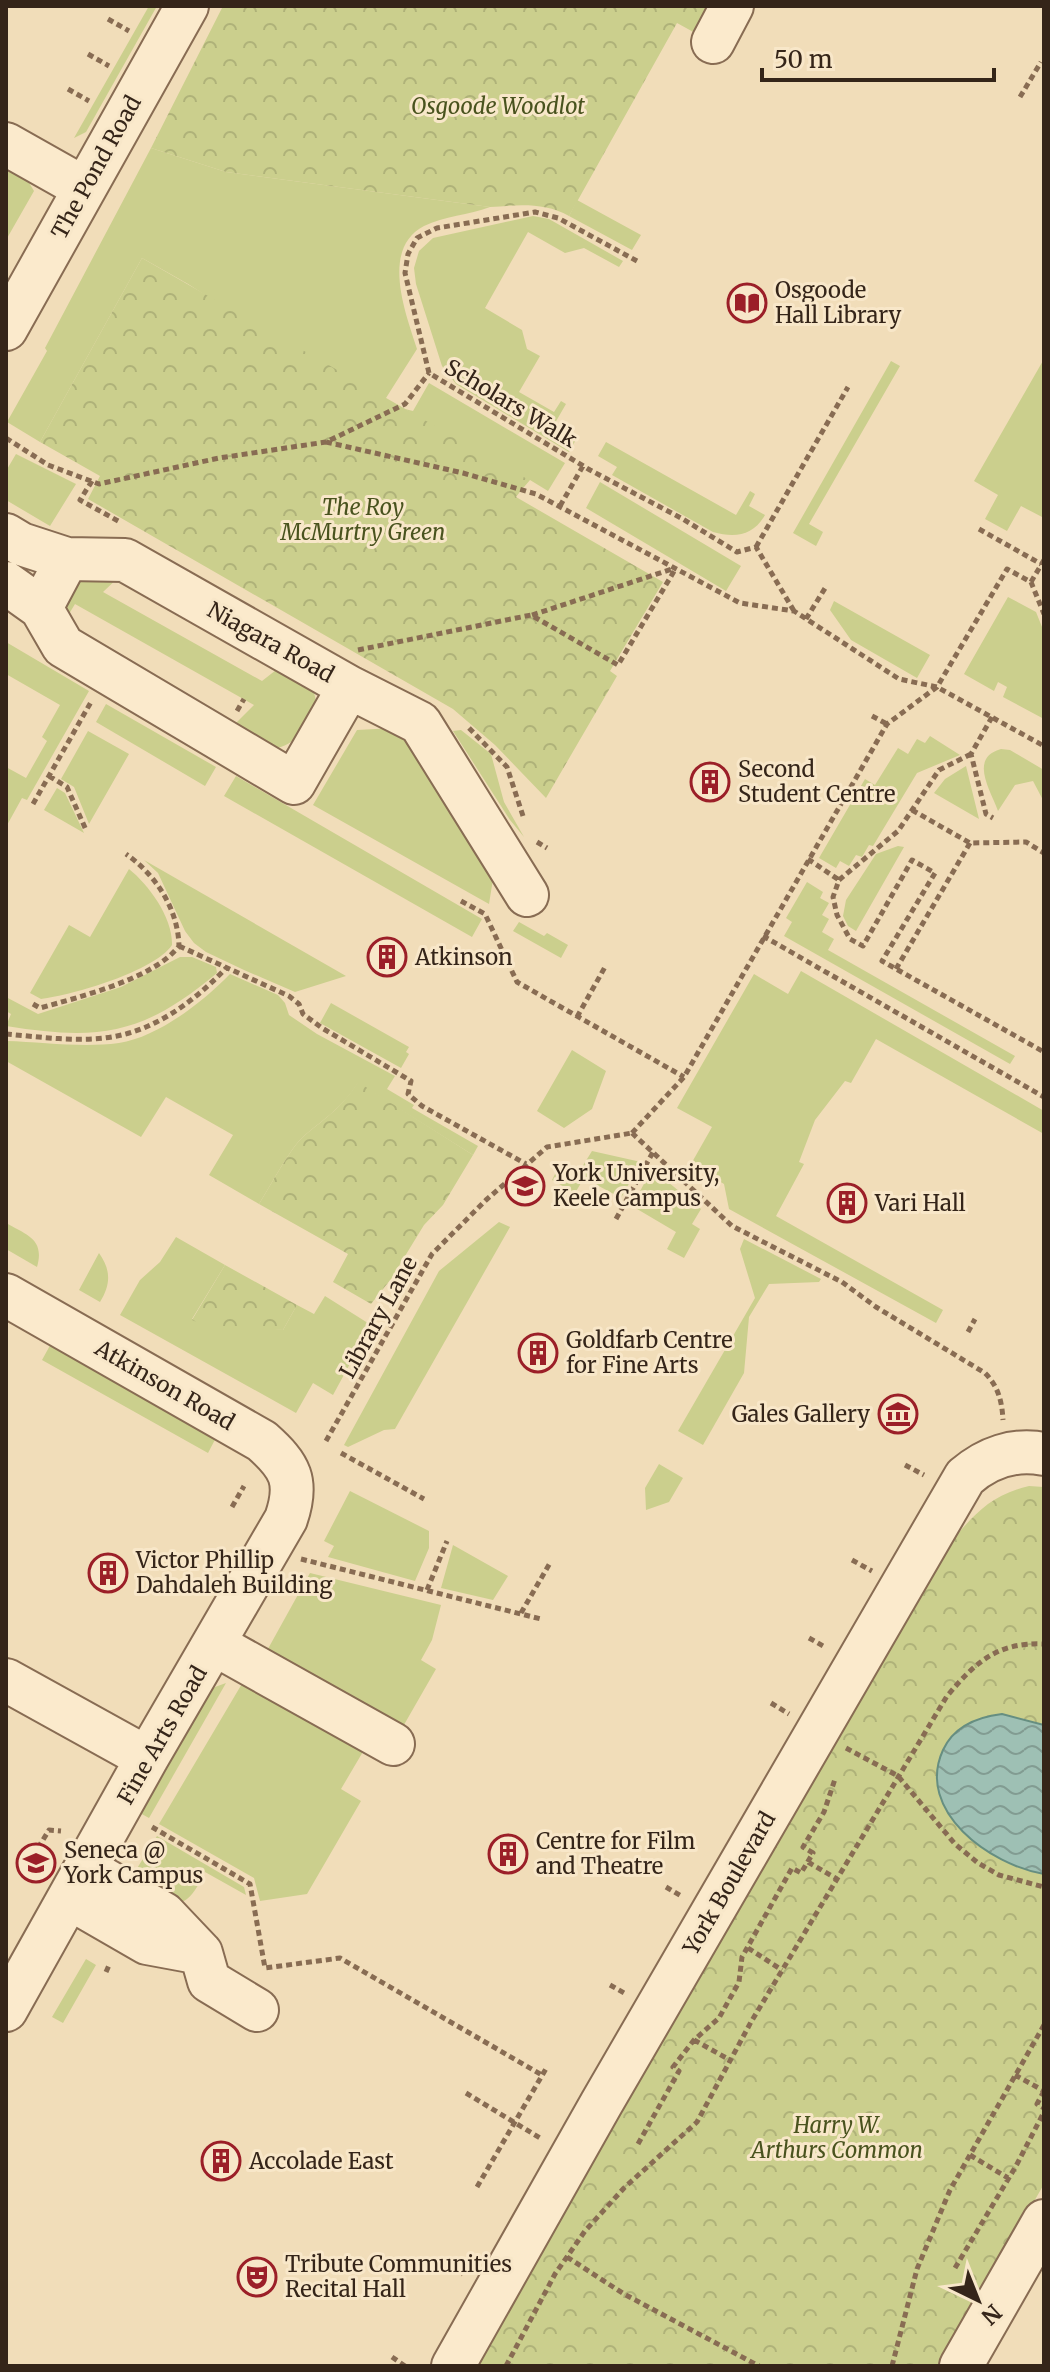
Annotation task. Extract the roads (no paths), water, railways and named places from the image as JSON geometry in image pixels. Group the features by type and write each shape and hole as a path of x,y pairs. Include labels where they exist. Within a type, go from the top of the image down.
{"street":[{"name":"The Pond Road","path":"6,329 187,6"},
{"path":"713,42 732,6"},
{"path":"6,144 84,188"},
{"name":"Niagara Road","path":"6,535 21,544 67,559 125,560 349,687 294,783 63,646 41,608 6,583"},
{"path":"41,608 67,559"},
{"path":"349,687 420,723 527,895"},
{"name":"Atkinson Road","path":"6,1295 262,1441 281,1458 293,1485 293,1501"},
{"name":"York Boulevard","path":"453,2366 601,2104 965,1477 982,1462 1027,1451 1044,1454"},
{"name":"Fine Arts Road","path":"6,2010 286,1519 293,1501"},
{"path":"214,1644 393,1744"},
{"path":"6,1680 147,1758"},
{"path":"78,1883 164,1914 201,1953 209,1981 257,2010"},
{"path":"961,2366 1044,2221"}],"water":[{"path":"1002,1714 1044,1725 1044,1874 1023,1869 981,1847 948,1814 939,1794 937,1772 943,1750 953,1735 967,1724"}],"place":[{"name":"Osgoode Hall Library","path":"747,303"},
{"name":"Second Student Centre","path":"710,782"},
{"name":"Atkinson","path":"387,957"},
{"name":"York University, Keele Campus","path":"525,1186"},
{"name":"Vari Hall","path":"847,1203"},
{"name":"Goldfarb Centre for Fine Arts","path":"538,1353"},
{"name":"Gales Gallery","path":"898,1414"},
{"name":"Victor Phillip Dahdaleh Building","path":"108,1573"},
{"name":"Centre for Film and Theatre","path":"508,1854"},
{"name":"Seneca @ York Campus","path":"36,1863"},
{"name":"Accolade East","path":"221,2161"},
{"name":"Tribute Communities Recital Hall","path":"257,2277"}],"park label":[{"name":"Osgoode Woodlot","path":"498,106"},
{"name":"The Roy McMurtry Green","path":"363,520"},
{"name":"Harry W. Arthurs Common","path":"837,2138"}]}
